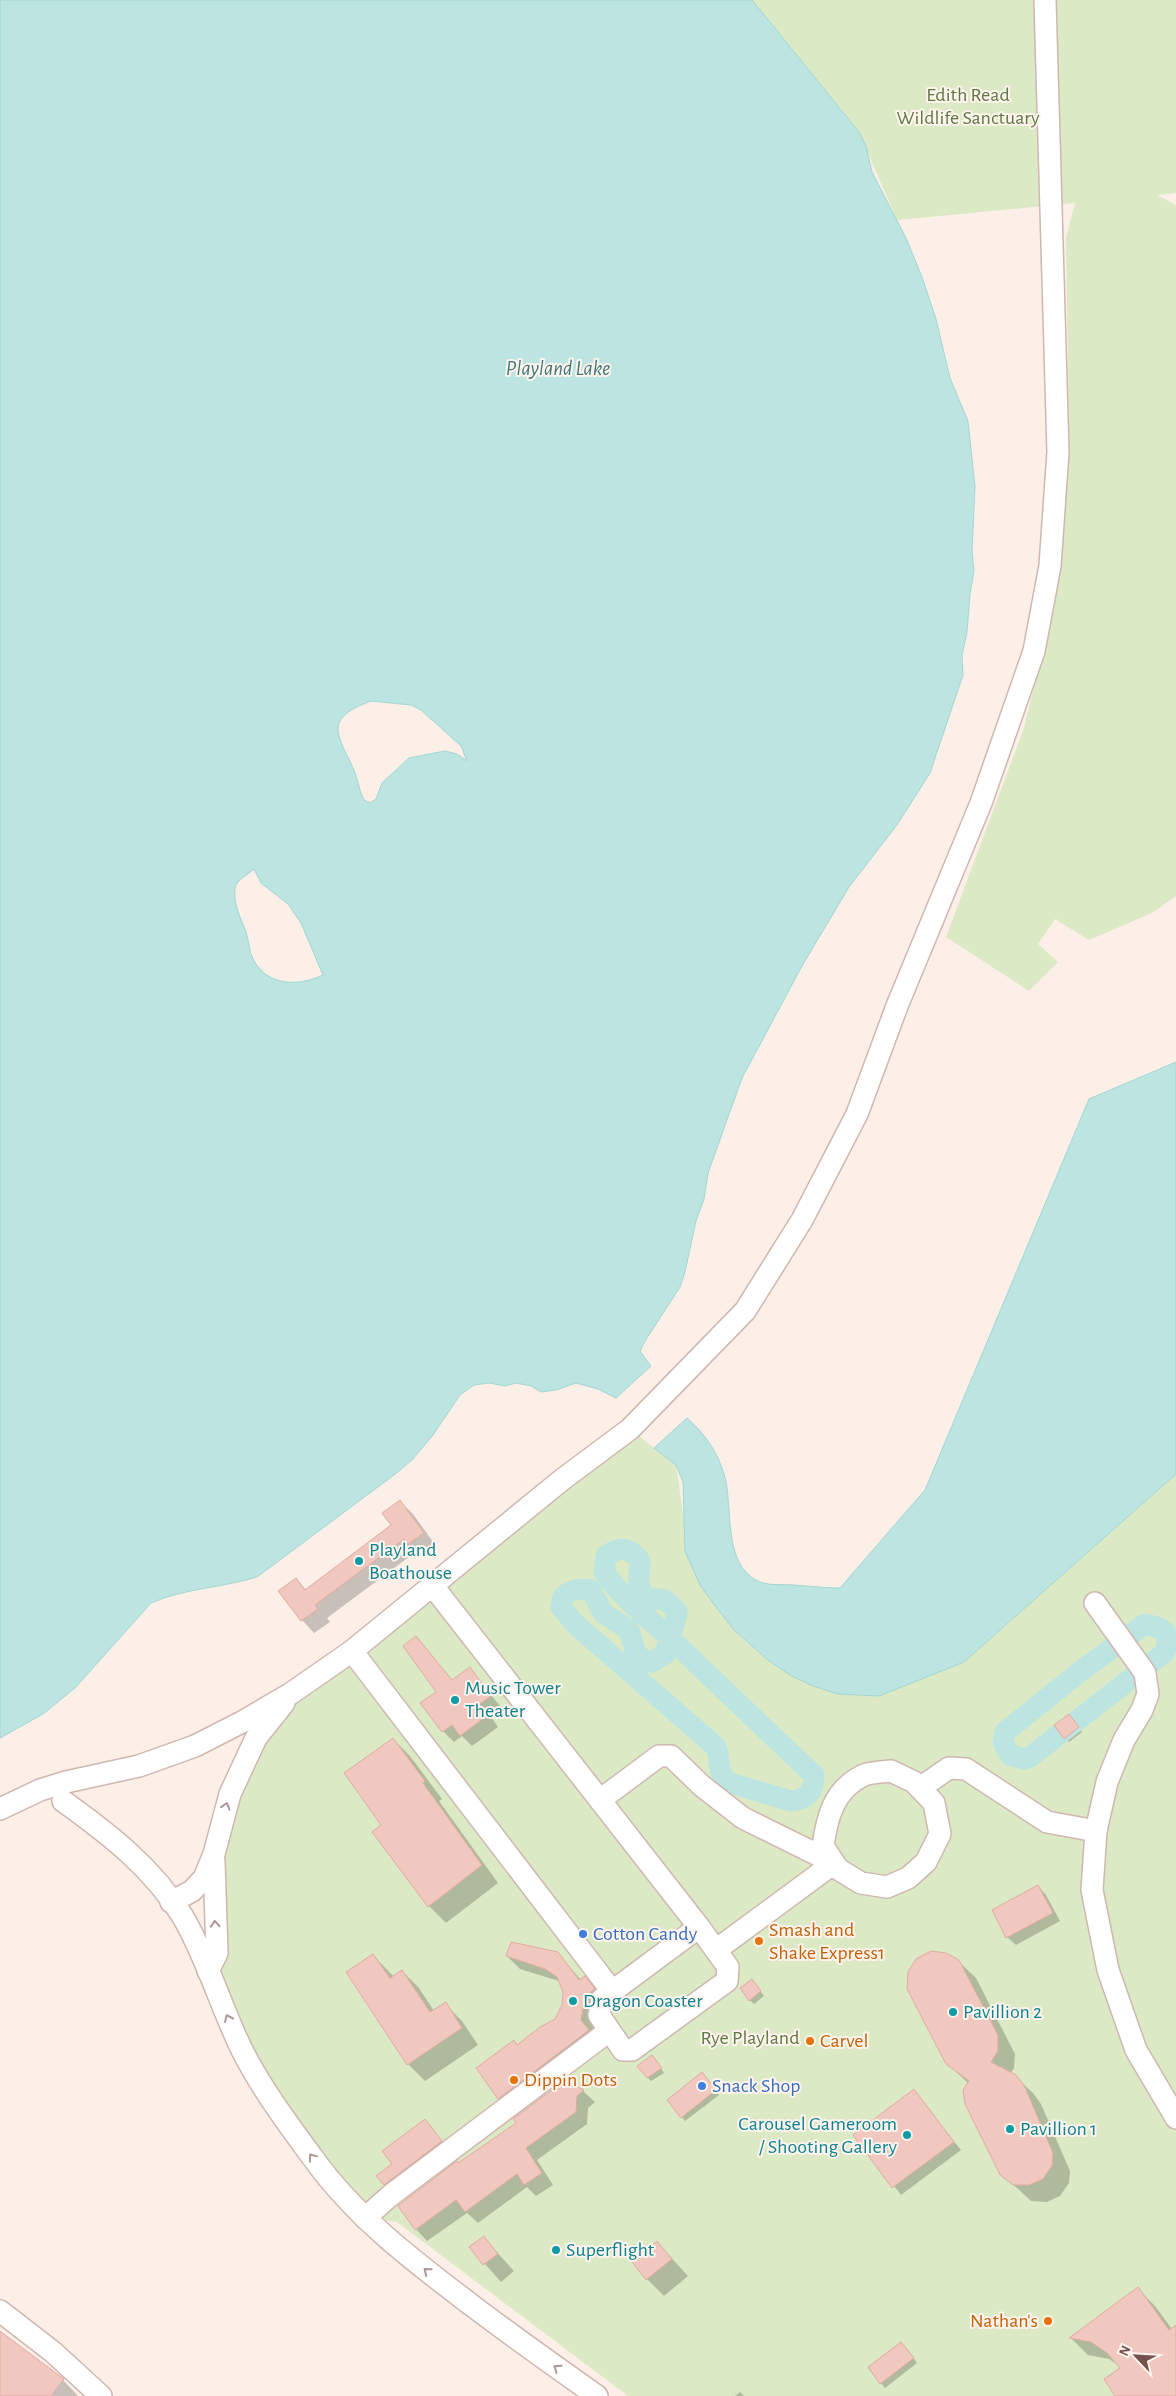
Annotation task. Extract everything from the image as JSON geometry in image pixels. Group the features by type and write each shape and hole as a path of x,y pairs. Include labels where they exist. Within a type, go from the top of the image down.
{"street":[{"path":"0,1809 57,1785 138,1766 195,1746 242,1722 290,1694 352,1651 563,1479 630,1429 745,1311 802,1220 857,1114 897,1006 981,803 1034,651 1050,566 1058,452 1045,0"},
{"path":"432,1585 699,1927 728,1967 726,1981 632,2050 623,2050 598,2015 602,1999 699,1927"},
{"path":"1095,1603 1145,1673 1148,1694 1142,1710 1124,1740 1107,1782 1096,1831 1092,1890 1108,1970 1136,2050 1176,2118"},
{"path":"352,1651 612,1991"},
{"path":"171,1902 192,1891 204,1878 214,1854 230,1794 256,1738 290,1694"},
{"path":"600,1800 659,1756 671,1756 702,1786 743,1818 834,1863"},
{"path":"920,1788 949,1768 966,1769 1047,1822 1096,1831"},
{"path":"891,1771 914,1782 934,1803 940,1834 926,1862 908,1878 887,1887 860,1883 838,1869 834,1863 823,1846 827,1818 841,1792 864,1775 891,1771"},
{"path":"63,1802 110,1835 152,1875 183,1918 243,2052 270,2096 315,2160 365,2218 429,2274 519,2342 597,2396"},
{"path":"208,1971 217,1953 214,1854"},
{"path":"716,1950 834,1863"},
{"path":"365,2218 392,2195 609,2031"},
{"path":"0,2311 54,2352 101,2396"}],"green space":[{"name":"Edith Read Wildlife Sanctuary","path":"752,0 1176,0 1176,193 1157,195 1176,205 1176,896 1152,913 1089,940 1055,919 1038,944 1058,962 1029,991 946,937 1024,728 1042,653 1061,549 1068,481 1069,436 1066,238 1075,203 897,220 859,132"},
{"name":"Rye Playland","path":"630,1429 676,1465 684,1520 685,1551 813,1686 864,1695 879,1696 964,1662 1176,1474 1176,2396 628,2396 397,2222 365,2218 315,2160 208,1971 220,1824 290,1694"}],"water":[{"name":"Playland Lake","path":"0,0 752,0 859,132 866,146 872,172 906,238 922,277 936,319 950,378 968,421 975,487 972,552 974,571 967,632 962,655 963,675 930,773 897,825 849,887 802,966 742,1078 708,1173 704,1199 696,1221 680,1287 640,1351 651,1366 616,1398 598,1389 576,1383 556,1390 541,1392 531,1386 516,1383 505,1386 489,1383 474,1385 460,1395 433,1435 412,1460 394,1475 257,1577 177,1594 151,1603 75,1688 43,1714 0,1738","holes":["371,701 411,705 421,710 461,746 467,761 457,754 445,751 409,758 382,783 376,799 370,803 364,800 354,770 339,737 338,728 340,721 346,714","254,869 261,883 288,904 301,923 323,975 303,981 284,982 266,975 253,959 236,905 235,888 238,882"]},
{"path":"1176,1062 1176,1474 964,1662 879,1696 838,1694 813,1686 790,1675 769,1661 734,1630 700,1585 685,1551 683,1482 676,1465 654,1448 687,1418 705,1437 714,1450 724,1474 734,1549 739,1563 748,1574 760,1582 768,1584 840,1588 925,1490 1089,1099"}],"building":[{"name":"Playland Boathouse","path":"400,1500 424,1533 408,1544 404,1539 315,1605 318,1609 301,1621 278,1591 296,1578 305,1590 391,1525 382,1513"},
{"name":"Music Tower Theater","path":"416,1636 452,1680 470,1667 491,1696 480,1704 488,1715 460,1736 452,1725 442,1732 420,1703 436,1692 403,1646"},
{"path":"1069,1714 1079,1727 1064,1739 1054,1725"},
{"path":"393,1738 425,1781 423,1783 482,1865 428,1907 372,1832 381,1825 344,1773"},
{"path":"1038,1885 1053,1913 1006,1938 992,1910"},
{"name":"Dragon Coaster","path":"511,1942 558,1952 579,1980 585,1976 595,1989 585,1996 581,2020 589,2030 498,2099 476,2068 514,2040 517,2045 540,2027 555,2019 562,2005 563,1992 557,1977 545,1969 506,1956"},
{"path":"931,1951 946,1953 959,1960 998,2035 998,2051 991,2062 1016,2075 1024,2085 1053,2153 1052,2166 1043,2179 1029,2185 1013,2185 1000,2175 965,2104 963,2090 969,2081 946,2064 907,1989 908,1972 916,1959"},
{"path":"373,1954 390,1978 402,1970 430,2012 446,2002 462,2028 407,2065 346,1972"},
{"path":"752,1979 761,1991 749,2001 740,1988"},
{"path":"652,2055 662,2068 647,2078 637,2066"},
{"path":"702,2072 716,2090 681,2118 667,2100"},
{"path":"564,2081 584,2090 577,2096 576,2112 526,2148 542,2173 524,2185 517,2174 465,2212 456,2200 415,2230 398,2206 457,2161 458,2163 516,2123 513,2119"},
{"name":"Carousel Gameroom / Shooting Gallery","path":"914,2089 954,2142 892,2188 853,2135"},
{"path":"425,2119 442,2141 384,2185 376,2176 392,2164 382,2151"},
{"path":"484,2236 498,2254 483,2265 469,2247"},
{"path":"657,2241 672,2259 646,2280 632,2262"},
{"path":"1138,2287 1169,2330 1176,2325 1176,2396 1115,2396 1104,2379 1120,2368 1107,2353 1091,2342 1069,2338"},
{"path":"0,2331 64,2379 51,2396 0,2396"},
{"path":"901,2342 914,2358 880,2384 868,2367"}],"waterway":[{"path":"574,1623 561,1607 563,1597 569,1592 576,1590 591,1590 603,1613 629,1630 636,1653 643,1660 652,1662 665,1654 668,1643 670,1638 674,1627 677,1611 665,1600 647,1598 643,1593 639,1585 640,1561 632,1553 620,1549 606,1556 604,1572 627,1599 644,1615 662,1631 671,1639 814,1775 813,1786 809,1794 791,1801 727,1782 720,1770 716,1747 574,1623"},
{"path":"1145,1624 1160,1628 1166,1633 1167,1646 1164,1653 1030,1757 1024,1759 1010,1755 1003,1743 1005,1732 1081,1671 1145,1624"}],"place":[{"name":"Playland Boathouse","path":"359,1561"},
{"name":"Music Tower Theater","path":"455,1700"},
{"name":"Cotton Candy","path":"583,1934"},
{"name":"Smash and Shake Express1","path":"759,1941"},
{"name":"Dragon Coaster","path":"573,2001"},
{"name":"Pavillion 2","path":"953,2012"},
{"name":"Carvel","path":"810,2041"},
{"name":"Dippin Dots","path":"514,2080"},
{"name":"Snack Shop","path":"702,2086"},
{"name":"Pavillion 1","path":"1010,2129"},
{"name":"Carousel Gameroom / Shooting Gallery","path":"907,2135"},
{"name":"Superflight","path":"556,2250"},
{"name":"Nathan's","path":"1048,2321"}]}
